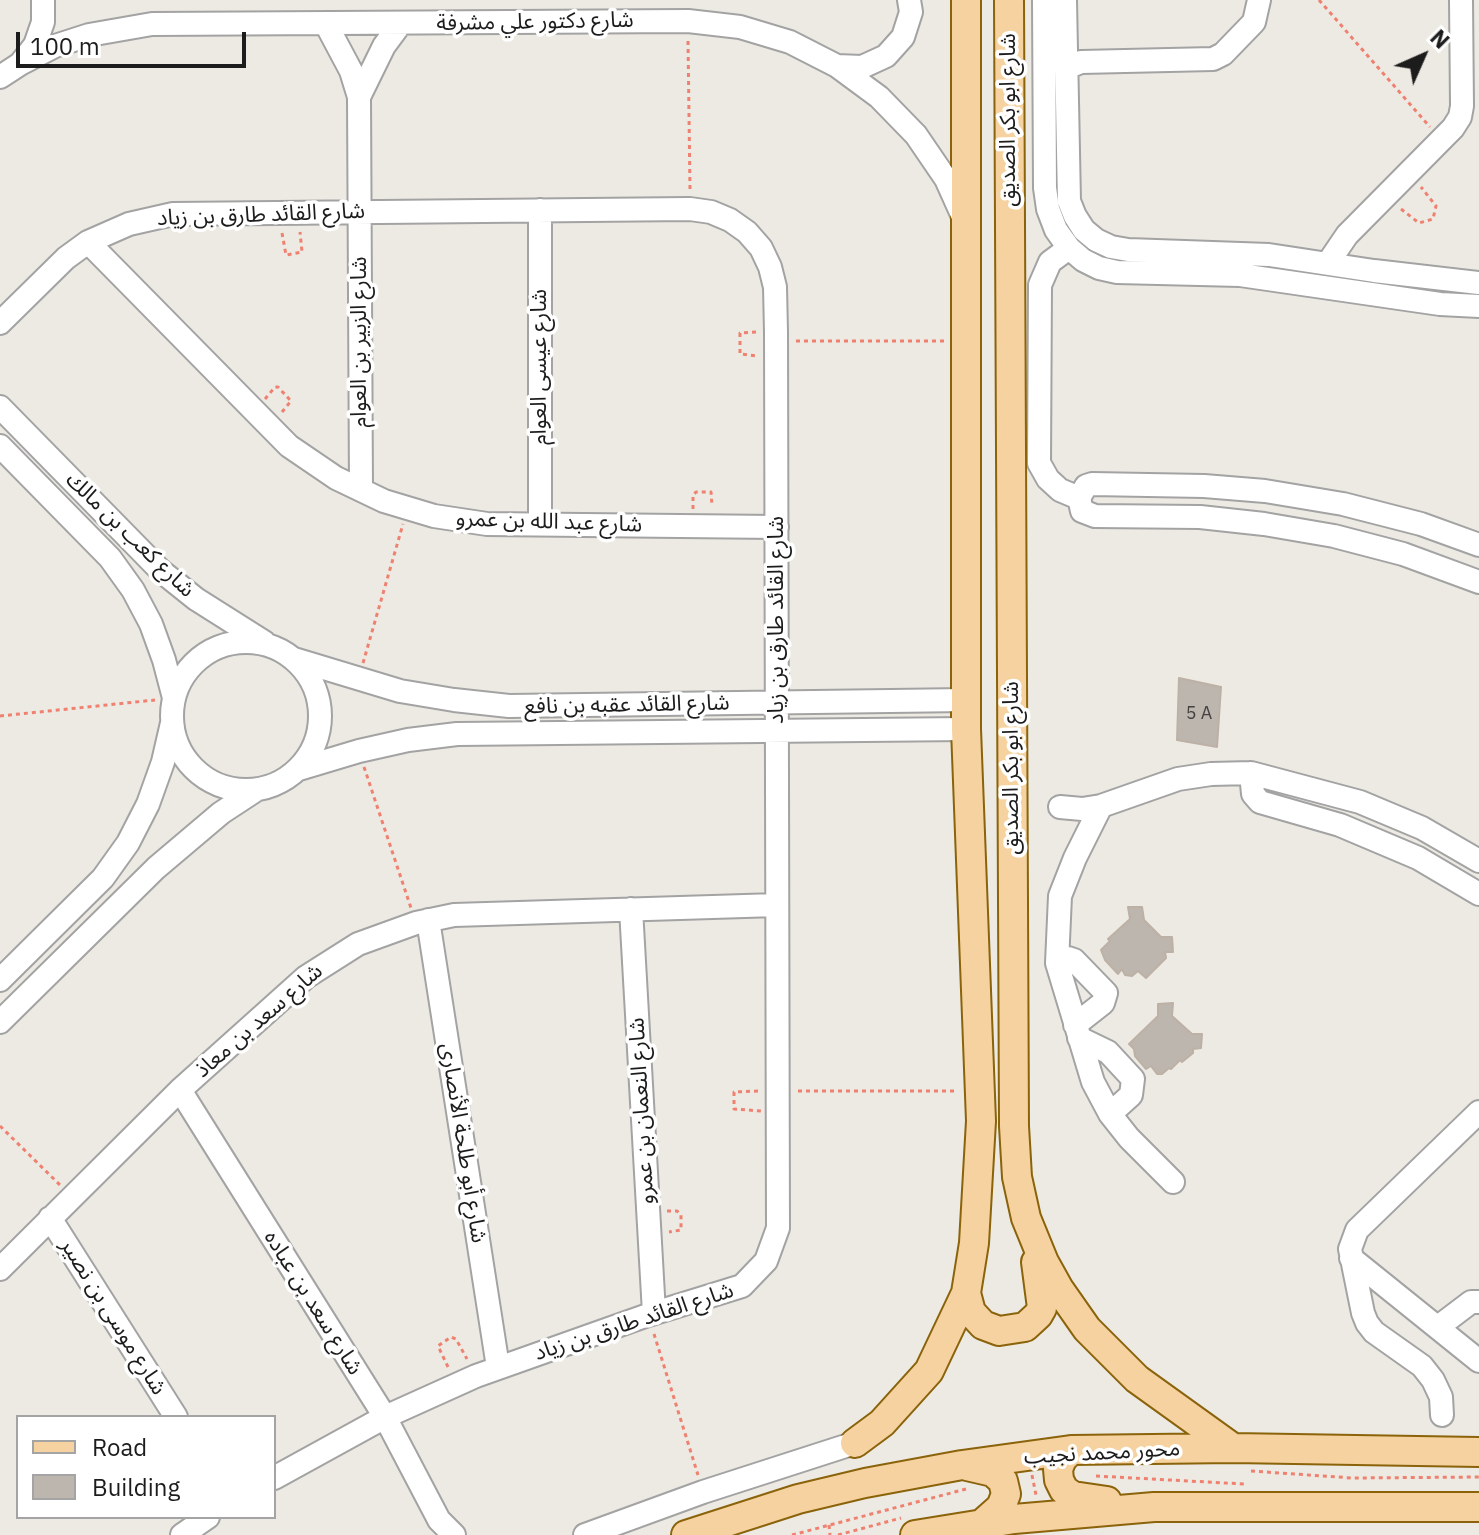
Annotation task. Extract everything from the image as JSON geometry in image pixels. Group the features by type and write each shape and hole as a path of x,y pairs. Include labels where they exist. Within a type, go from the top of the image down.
{"main road":[{"name":"شارع ابو بكر الصديق","path":"855,1443 882,1423 929,1371 966,1293 974,1243 980,1164 980,1091 966,729 966,0"},
{"name":"شارع ابو بكر الصديق","path":"1009,0 1014,1126 1017,1177 1034,1238 1059,1289 1087,1329 1115,1360 1237,1459"},
{"path":"967,348 1010,353"},
{"path":"966,1293 971,1312 991,1329 1008,1332 1032,1322 1042,1308 1034,1238"},
{"path":"1071,1450 1058,1469 1064,1490 1073,1496 1154,1507"},
{"name":"محور محمد نجيب","path":"686,1535 798,1499 912,1473 969,1475 1071,1450 1237,1459 1479,1452"},
{"path":"969,1475 993,1472 1003,1481 1006,1494 1001,1507 983,1523"},
{"path":"915,1535 983,1523 1154,1507 1479,1507"}],"street":[{"path":"20,64 35,45 43,22 43,0"},
{"path":"445,0 446,23"},
{"path":"837,66 862,67 886,56 903,37 911,12 909,0"},
{"path":"1044,0 1045,188 1048,209 1056,230 1069,248 1099,268 1117,272 1479,283"},
{"path":"1065,0 1069,201 1084,230 1096,240 1128,250 1269,255 1328,263 1371,282 1440,304 1479,306"},
{"path":"1066,68 1081,62 1213,59 1223,54 1254,22 1259,0"},
{"path":"1328,263 1353,229 1460,117 1461,0"},
{"name":"شارع دكتور علي مشرفة","path":"0,77 55,46 89,35 152,24 688,21 740,27 790,42 837,66 879,97 916,135 946,179 967,228"},
{"name":"شارع الزبير بن العوام","path":"359,97 377,58 401,23"},
{"name":"شارع الزبير بن العوام","path":"326,24 340,46 359,97 361,490"},
{"name":"شارع القائد طارق بن زياد","path":"1,324 66,258 88,242 108,232 173,214 690,209 711,212 747,232 761,248 775,287 778,1228 766,1261 742,1286 651,1314 466,1380 385,1417 276,1477"},
{"name":"شارع عيسى العوام","path":"540,210 540,524"},
{"path":"1353,229 1355,250 1371,282"},
{"name":"شارع عبد الله بن عمرو","path":"88,242 289,446 361,490 408,509 460,521 777,527"},
{"path":"1069,248 1050,262 1040,285 1039,463 1048,479 1060,490 1079,498"},
{"name":"شارع كعب بن مالك","path":"1,406 161,571 196,599 272,646"},
{"name":"شارع كعب بن مالك","path":"0,446 110,558 133,590 154,633 174,698"},
{"path":"1099,484 1110,495 1111,504 1101,516"},
{"path":"1479,545 1421,524 1328,501 1265,491 1204,486 1099,484 1086,486 1079,498 1082,511 1088,515 1200,517 1334,536 1403,554 1479,582"},
{"path":"0,980 103,878 128,843 148,804 163,762 174,698 184,675 201,657 223,645 247,642 272,646 294,659 310,677 319,700 320,725 313,749 299,769 279,783 256,790 221,813 166,859 0,1022"},
{"name":"شارع القائد عقبه بن نافع","path":"294,659 358,680 454,700 509,706 966,700"},
{"path":"172,722 178,745 191,765 210,781 232,789 256,790"},
{"name":"شارع القائد عقبه بن نافع","path":"299,769 408,740 457,734 966,729"},
{"path":"1251,773 1253,794 1260,802 1340,825 1418,858 1475,890"},
{"path":"1060,807 1082,809 1101,806 1178,779 1251,773 1360,802 1422,828 1479,862"},
{"path":"1101,806 1060,896 1057,963 1093,1082 1110,1114 1129,1138 1173,1182"},
{"path":"1475,890 1464,877 1466,869 1479,862"},
{"name":"شارع سعد بن معاذ","path":"0,1269 180,1090 283,997 331,959 372,938 422,921 480,913 777,905"},
{"name":"شارع النعمان بن عمرو","path":"631,909 651,1314"},
{"name":"شارع أبو طلحة الأنصارى","path":"422,921 498,1367"},
{"path":"1057,963 1068,958 1074,960 1106,993 1103,1003 1077,1031"},
{"path":"1077,1031 1108,1052 1133,1079 1131,1095 1110,1114"},
{"name":"شارع سعد بن عباده","path":"180,1090 385,1417 445,1530"},
{"path":"1442,1415 1441,1397 1428,1373 1374,1332 1367,1323 1350,1249 1357,1230 1479,1112"},
{"name":"شارع موسى بن نصير","path":"50,1218 175,1415"},
{"path":"1351,1258 1479,1361"},
{"path":"1438,1327 1471,1302 1479,1302"},
{"path":"585,1535 703,1492 855,1443"},
{"path":"182,1535 205,1519"}],"path":[{"path":"1319,0 1441,140"},
{"path":"688,21 690,209"},
{"path":"1386,195 1419,223 1433,219 1434,200 1408,174"},
{"path":"289,213 302,252 286,255 289,213"},
{"path":"776,343 741,355 740,334 776,343 967,348"},
{"path":"275,387 290,398 290,403 262,418 275,387"},
{"path":"710,491 712,494 702,526 694,493 710,491"},
{"path":"358,680 408,509"},
{"path":"0,716 174,698"},
{"path":"359,751 422,921"},
{"path":"777,1101 736,1091 733,1094 735,1110 777,1101 980,1091"},
{"path":"0,1126 72,1197"},
{"path":"651,1314 703,1492"},
{"path":"451,1337 456,1339 466,1380 438,1349 451,1337"},
{"path":"1237,1459 1352,1478 1479,1477"},
{"path":"792,1535 829,1525 969,1475"},
{"path":"1086,1477 1253,1485"},
{"path":"829,1525 830,1535"}],"building":[{"path":"1179,678 1221,687 1217,747 1177,740"},
{"path":"1128,907 1142,907 1144,920 1161,937 1172,937 1173,952 1165,952 1166,958 1146,978 1138,971 1132,976 1125,975 1122,969 1118,974 1105,960 1101,950 1110,941 1108,939 1130,919"},
{"path":"1173,1003 1172,1016 1192,1034 1202,1034 1201,1048 1193,1049 1193,1053 1182,1062 1180,1060 1171,1069 1157,1074 1151,1066 1146,1069 1129,1044 1158,1016 1158,1004"}]}
